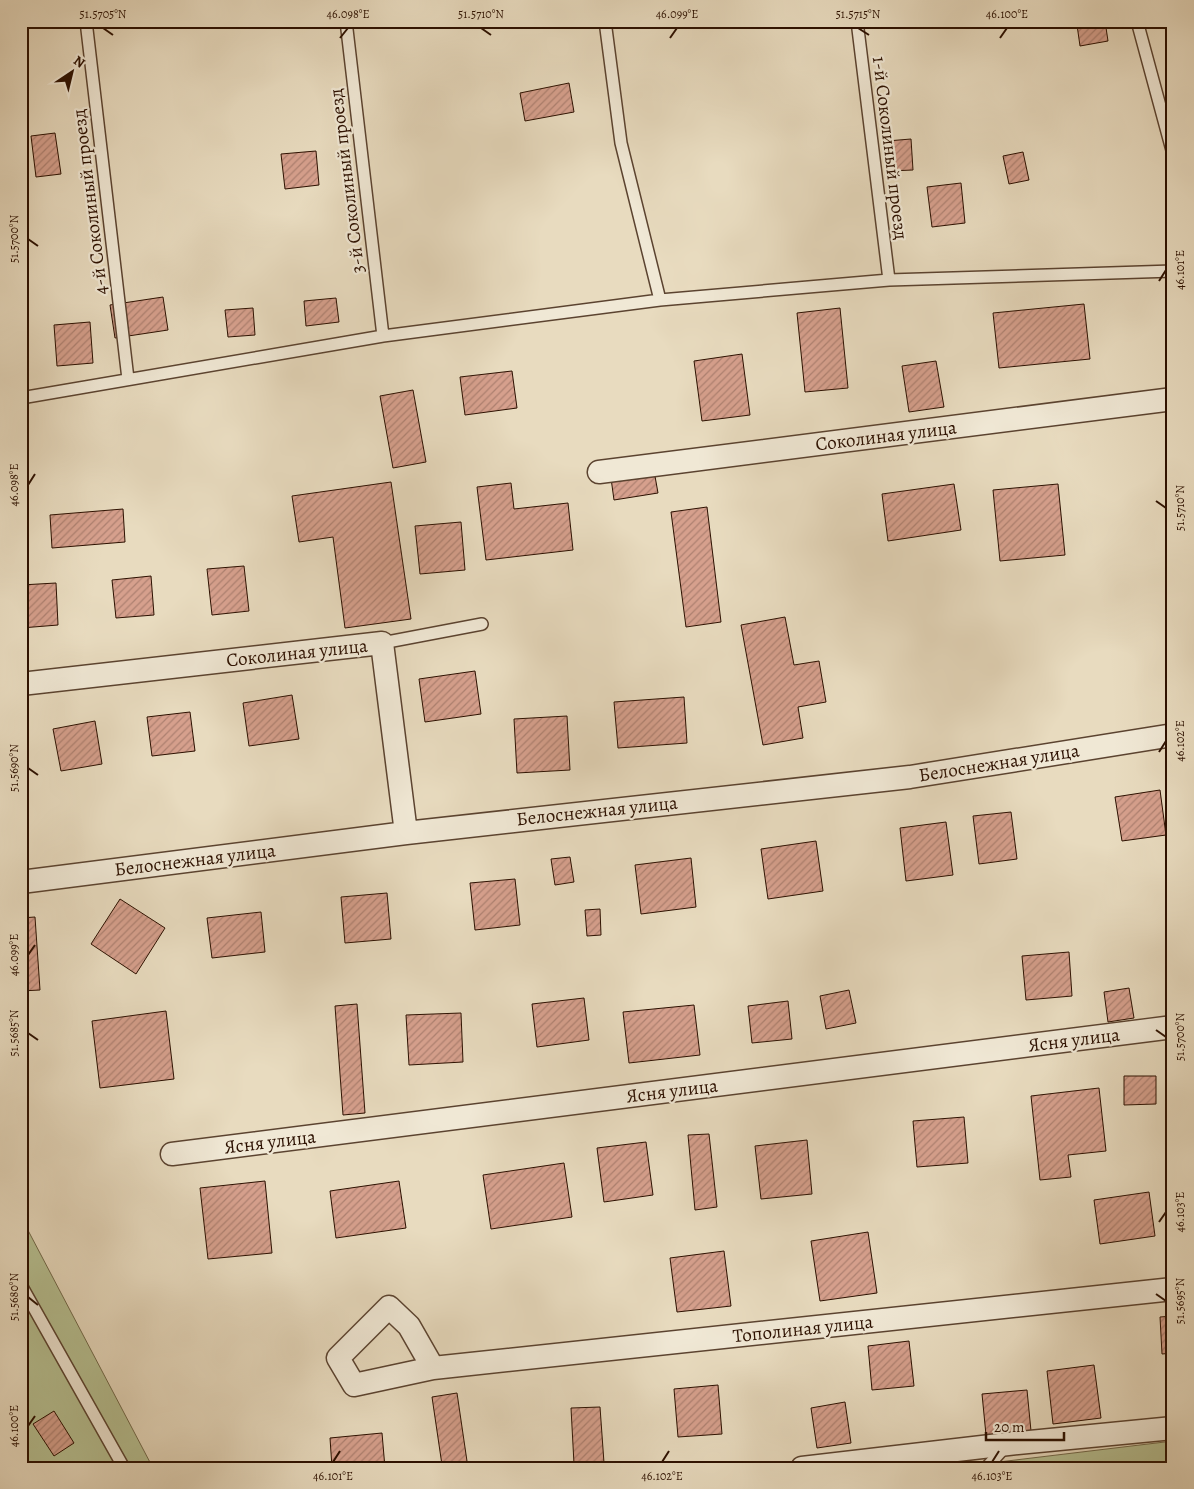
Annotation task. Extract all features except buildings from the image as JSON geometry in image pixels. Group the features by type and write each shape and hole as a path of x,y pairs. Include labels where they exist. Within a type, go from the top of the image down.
{"street":[{"name":"Соколиная улица","path":"599,472 1173,399"},
{"name":"Соколиная улица","path":"21,684 382,643 406,832"},
{"name":"Белоснежная улица","path":"21,882 406,832 910,777 1173,735"},
{"name":"Ясня улица","path":"172,1154 1173,1027"},
{"name":"Тополиная улица","path":"433,1368 1173,1289"},
{"path":"802,1468 1008,1444 1173,1428"}],"lane":[{"name":"4-й Соколиный проезд","path":"86,21 128,379"},
{"name":"3-й Соколиный проезд","path":"346,21 383,336"},
{"path":"605,21 621,143 660,300"},
{"name":"1-й Соколиный проезд","path":"857,21 889,280"},
{"path":"1137,21 1173,154"},
{"path":"21,398 383,336 660,300 889,280 1173,271"},
{"path":"382,643 482,624"},
{"path":"21,1285 124,1468"},
{"path":"986,1468 1008,1444"}],"green space":[{"path":"21,1217 153,1468 21,1468"},
{"path":"1173,1441 1173,1468 949,1468"}]}
